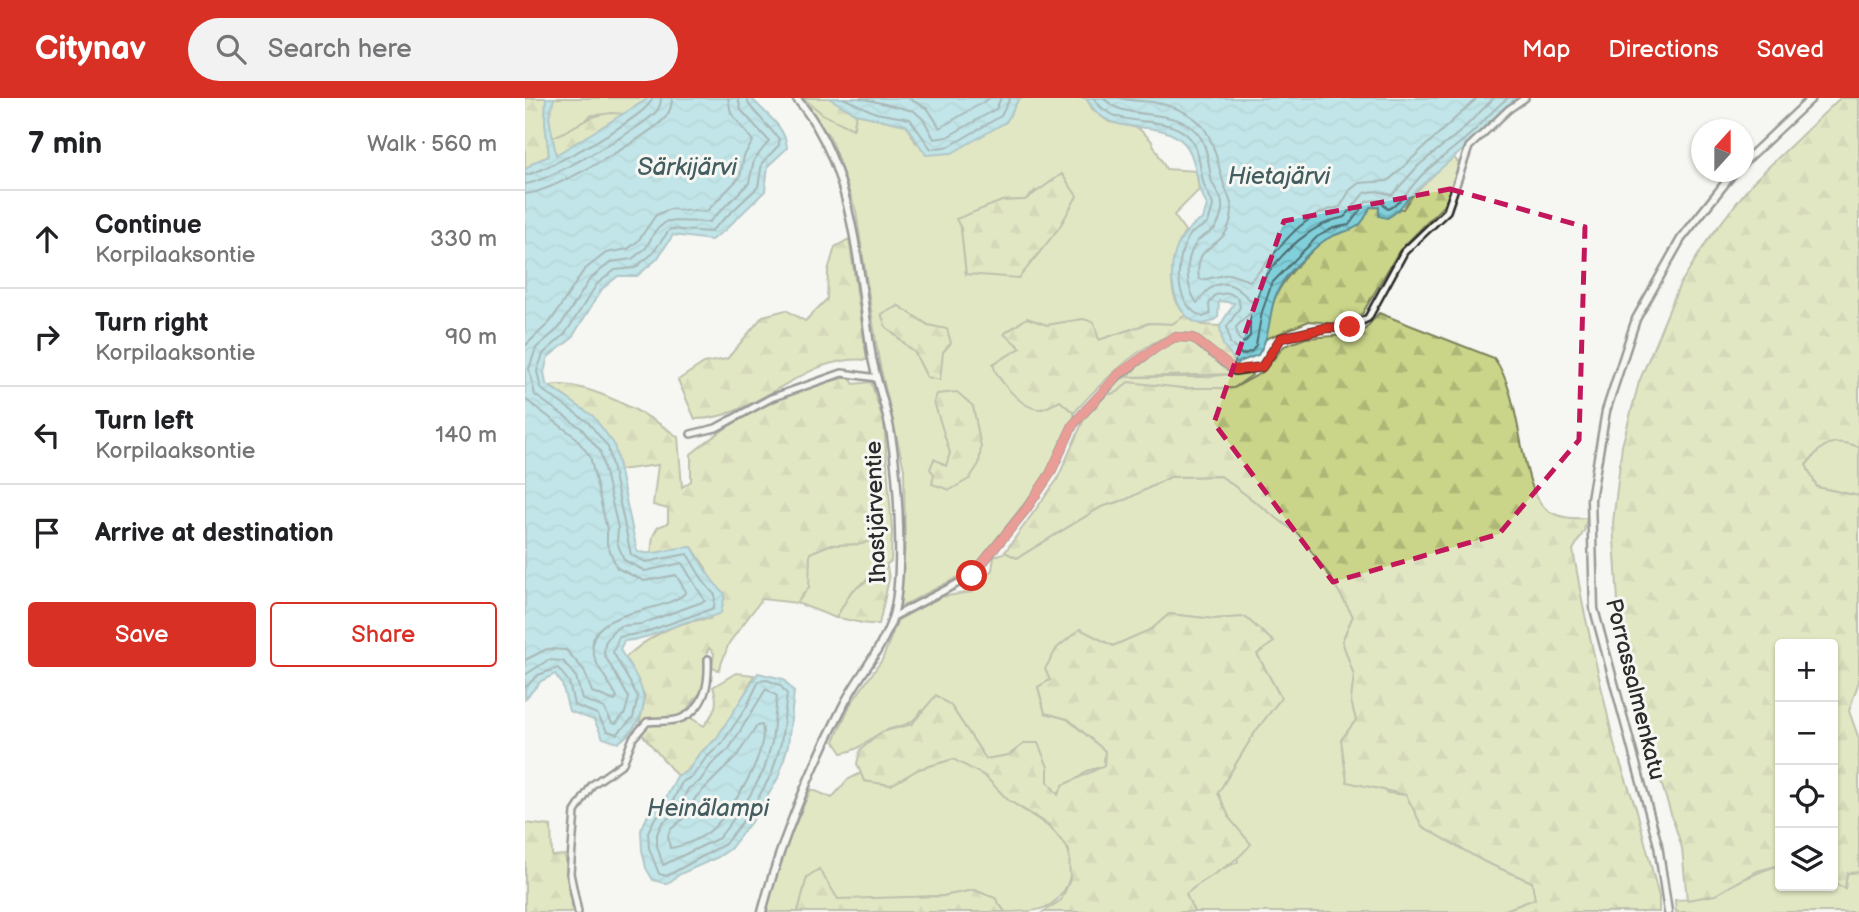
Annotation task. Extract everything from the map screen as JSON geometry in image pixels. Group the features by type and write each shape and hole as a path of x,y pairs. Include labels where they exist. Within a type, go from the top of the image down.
{"street":[{"name":"Ihastjärventie","path":"762,912 781,845 796,807 844,703 879,649 893,617 898,555 891,432 877,378 856,247 826,140 796,98"},
{"path":"893,617 972,576 1050,474 1073,425 1119,374 1165,341 1185,335 1193,338 1235,370 1262,367 1281,338 1326,328 1350,327 1368,318 1404,253 1447,211 1469,147 1509,109 1525,98"},
{"path":"1754,153 1812,98"},
{"name":"Porrassalmenkatu","path":"1668,912 1658,845 1594,609 1591,499 1606,411 1636,319 1681,239 1726,182"},
{"path":"691,434 716,428 771,398 842,373 877,378"},
{"path":"578,912 570,873 575,812 582,797 603,775 623,763 633,738 647,722 681,719 694,709 709,683 708,659"}],"highlighted area":[{"path":"1450,189 1585,227 1579,440 1499,534 1333,582 1214,423 1284,221"}],"green space":[{"path":"525,98 546,98 545,122 549,156 534,162 525,170"},
{"path":"554,98 649,98 626,114 592,115 574,129 551,138 549,117"},
{"path":"803,98 829,98 856,114 853,129 824,115"},
{"path":"1019,98 1086,98 1093,110 1109,122 1138,128 1151,140 1166,169 1196,171 1199,190 1174,215 1185,231 1176,251 1172,285 1174,296 1186,315 1172,324 1149,323 1099,340 1083,319 1047,325 1027,318 1005,333 1021,348 993,364 1042,409 1060,401 1074,413 1075,419 1041,482 972,570 900,607 905,544 904,469 879,361 856,211 830,137 810,112 811,104 824,115 854,128 856,114 906,125 916,143 982,134 1006,122","holes":["1036,190 966,274 961,228 1002,201 1025,200","899,306 928,325 927,377 915,353","944,429 969,479 934,474 940,462 946,467 950,453"]},
{"path":"1840,98 1859,98 1859,447 1841,442 1829,444 1806,465 1817,487 1859,496 1859,681 1849,711 1859,739 1859,872 1847,873 1845,888 1838,885 1838,639 1775,639 1775,866 1757,871 1715,895 1687,900 1682,848 1636,704 1619,617 1613,523 1622,446 1639,382 1679,286 1707,241 1754,181"},
{"path":"611,113 626,114 556,155 551,138 587,119"},
{"path":"1452,156 1459,163 1446,203 1399,251 1362,314 1340,324 1309,321 1266,339 1270,312 1278,292 1290,274 1314,248 1327,238 1356,227 1370,207 1403,209 1414,194"},
{"path":"1062,174 1077,196 1059,228 1019,278 966,274 961,228 956,219 1002,201 1025,200"},
{"path":"849,239 867,360 822,366 739,409 718,416 695,419 678,380 704,363 727,359 763,316 786,310 805,321 827,299 828,271 835,247"},
{"path":"899,306 928,325 947,329 951,343 943,352 940,380 927,377 915,353 886,327 881,314"},
{"path":"1379,313 1494,358 1510,394 1536,496 1545,508 1554,514 1587,518 1584,531 1573,550 1583,606 1615,748 1637,811 1659,897 1659,912 1500,912 1535,899 1532,882 1485,862 1422,826 1406,795 1347,782 1341,740 1356,720 1351,701 1354,675 1342,641 1353,616 1329,575 1298,534 1221,476 1170,477 1127,499 1101,507 1017,558 1005,552 1057,480 1084,419 1106,395 1118,392 1128,382 1182,388 1234,388 1263,372 1284,346 1306,338 1361,334"},
{"path":"1186,315 1202,325 1220,326 1223,345 1231,353 1235,365 1230,365 1197,337 1178,333 1162,338 1128,360 1074,413 1060,401 1042,409 1025,404 1005,385 993,364 1021,348 1004,334 1027,318 1047,325 1083,319 1094,322 1099,340 1150,323 1172,324"},
{"path":"1181,338 1203,346 1233,374 1126,377 1154,352"},
{"path":"1250,372 1252,375 1234,388 1182,388 1108,394 1118,380 1126,377 1204,377"},
{"path":"849,377 854,384 871,382 884,423 892,531 862,544 829,545 810,553 809,587 797,603 762,599 729,643 719,670 712,668 714,653 709,648 704,660 707,684 688,708 691,718 704,726 715,708 713,687 736,673 754,675 740,704 716,739 699,754 688,771 677,776 642,734 640,721 645,696 625,658 664,631 686,623 710,619 718,587 709,581 706,568 692,547 651,554 653,536 658,527 668,523 668,509 653,505 658,465 620,470 616,454 603,430 585,412 550,386 581,388 617,401 652,419 678,437 682,487 691,481 691,454 726,428 786,396"},
{"path":"957,392 973,406 981,447 979,464 969,479 950,490 932,484 934,474 930,469 934,459 946,466 950,453 934,402 937,394"},
{"path":"1841,440 1859,447 1859,496 1817,487 1806,465 1823,445"},
{"path":"1221,476 1298,534 1329,575 1353,616 1342,641 1354,675 1351,701 1356,720 1341,740 1387,793 1407,795 1422,826 1485,862 1532,882 1535,899 1500,912 1194,912 1185,894 1206,876 1238,862 1230,819 1218,793 1255,732 1281,698 1257,654 1273,642 1245,617 1214,619 1169,614 1152,629 1113,646 1080,630 1050,680 1038,687 1045,713 1067,719 1105,750 1104,766 1087,771 1058,795 1048,782 1048,767 1025,743 1009,755 986,759 951,706 921,711 908,724 882,732 859,747 842,753 834,741 850,705 882,660 898,620 940,597 972,592 992,570 994,557 1005,552 1017,558 1101,507 1127,499 1170,477"},
{"path":"892,531 891,561 851,592 836,618 797,603 809,587 809,553 829,545 862,544"},
{"path":"887,567 889,579 879,624 836,618 851,592"},
{"path":"1169,614 1214,619 1245,617 1274,642 1257,654 1281,698 1255,732 1218,793 1230,819 1251,844 1236,859 1186,894 1194,912 1043,912 1061,900 1070,880 1069,850 1048,824 1008,800 985,776 953,759 919,769 891,785 864,781 857,764 860,750 882,732 912,724 936,695 951,706 986,759 1009,755 1025,743 1038,743 1048,767 1048,782 1058,795 1063,785 1104,766 1105,751 1068,719 1045,713 1038,687 1050,680 1045,669 1057,648 1080,629 1113,646 1152,629"},
{"path":"954,759 987,778 1007,798 1045,825 1065,844 1071,869 1067,885 1056,901 1034,911 1005,912 995,898 974,890 943,896 838,900 807,877 798,912 766,912 785,848 811,789 832,798 847,780 861,773 864,781 891,785 919,769"},
{"path":"525,823 551,826 552,856 565,855 573,912 525,912"},
{"path":"1775,867 1775,891 1838,891 1838,885 1845,888 1847,873 1859,872 1859,912 1676,912 1675,900 1716,892"},
{"path":"819,869 838,899 943,896 974,890 995,898 1005,912 798,912 807,877"}],"water":[{"name":"Särkijärvi","path":"546,98 554,98 549,117 556,155 649,98 751,98 779,127 787,148 768,166 765,191 725,230 711,240 673,235 657,259 637,276 618,276 602,289 571,339 548,357 544,372 546,384 593,416 614,444 637,551 656,553 692,547 711,578 725,594 721,613 718,615 643,638 624,641 620,650 641,687 643,709 631,731 618,743 603,738 594,720 569,711 562,684 555,674 541,681 525,699 525,170 534,162 549,156 545,122"},
{"path":"829,98 1019,98 1006,122 952,153 926,155 906,125 856,114"},
{"name":"Hietajärvi","path":"1086,98 1521,98 1413,193 1392,215 1387,218 1379,216 1379,207 1370,207 1356,227 1325,240 1308,254 1292,270 1277,293 1264,344 1258,355 1239,362 1236,367 1230,365 1236,362 1223,345 1220,326 1234,303 1219,301 1218,317 1204,323 1191,320 1181,308 1174,292 1172,272 1175,252 1185,233 1203,219 1207,205 1189,150 1173,135 1161,130 1121,125 1108,120 1096,112"},
{"name":"Heinälampi","path":"758,673 783,679 794,692 788,745 779,776 758,813 730,849 680,874 667,884 653,880 646,868 642,850 641,830 649,813 665,800 677,776 688,771 699,754 716,739"}],"route":[{"path":"972,576 1027,508 1050,474 1073,425 1119,374 1165,341 1185,335 1193,338 1235,370 1262,367 1281,338 1326,328 1350,327"}]}
